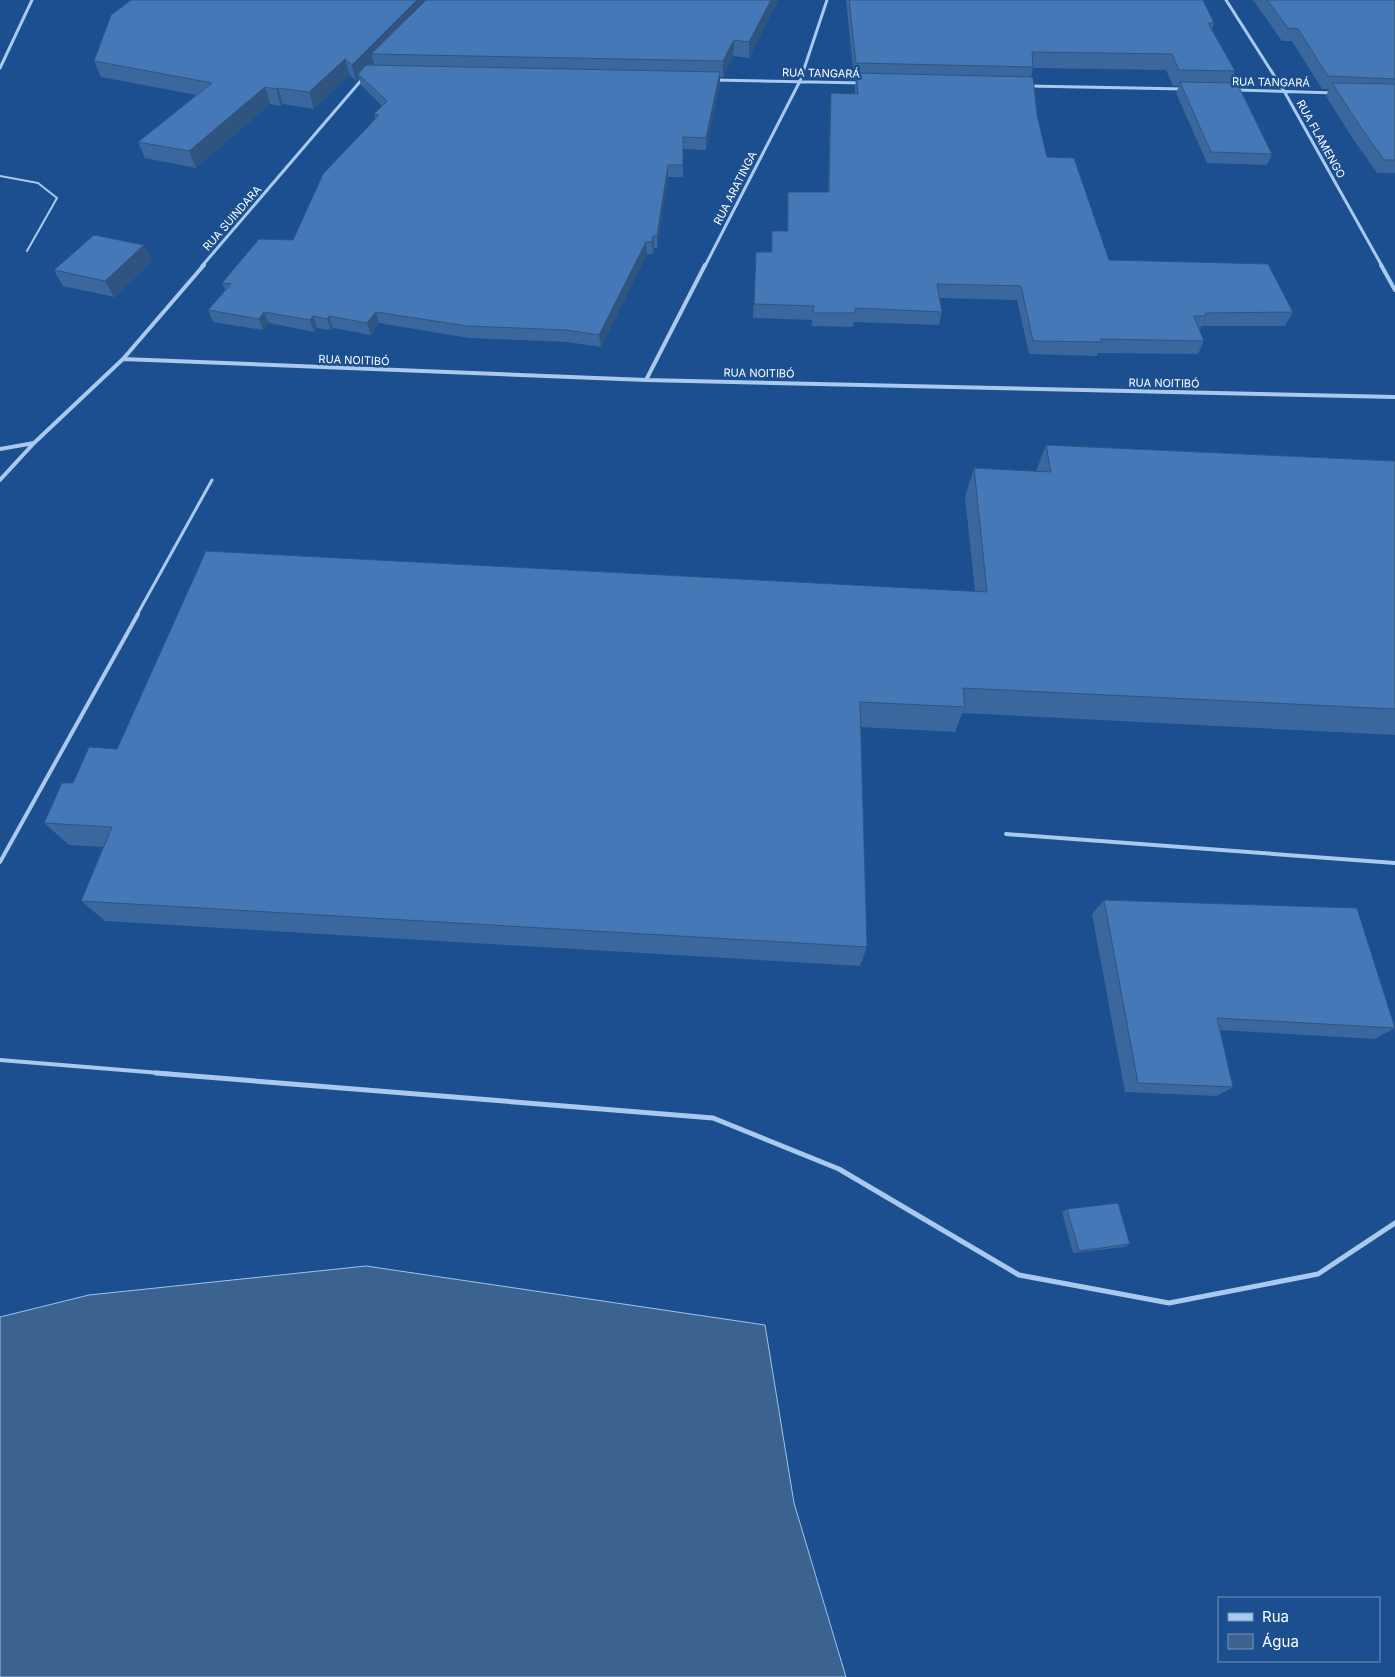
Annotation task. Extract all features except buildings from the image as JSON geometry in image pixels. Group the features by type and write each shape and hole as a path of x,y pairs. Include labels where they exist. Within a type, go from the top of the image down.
{"street":[{"path":"0,68 32,0"},
{"name":"RUA ARATINGA","path":"646,380 800,81 827,0"},
{"name":"RUA FLAMENGO","path":"1226,0 1284,91 1395,290"},
{"name":"RUA SUINDARA","path":"0,480 34,443 123,359 367,73"},
{"name":"RUA TANGARÁ","path":"711,80 869,83"},
{"path":"1027,86 1185,89"},
{"name":"RUA TANGARÁ","path":"1235,90 1340,93"},
{"name":"RUA NOITIBÓ","path":"123,359 646,380 1395,397"},
{"path":"0,449 34,443"}],"lane":[{"path":"0,176 38,183 57,198 28,251"},
{"path":"0,862 212,480"},
{"path":"1006,834 1395,863"},
{"path":"0,1060 713,1118 839,1169 1019,1275 1169,1302 1318,1274 1395,1223"}],"water":[{"path":"366,1266 765,1325 794,1503 846,1677 0,1677 0,1317 89,1295"}]}
